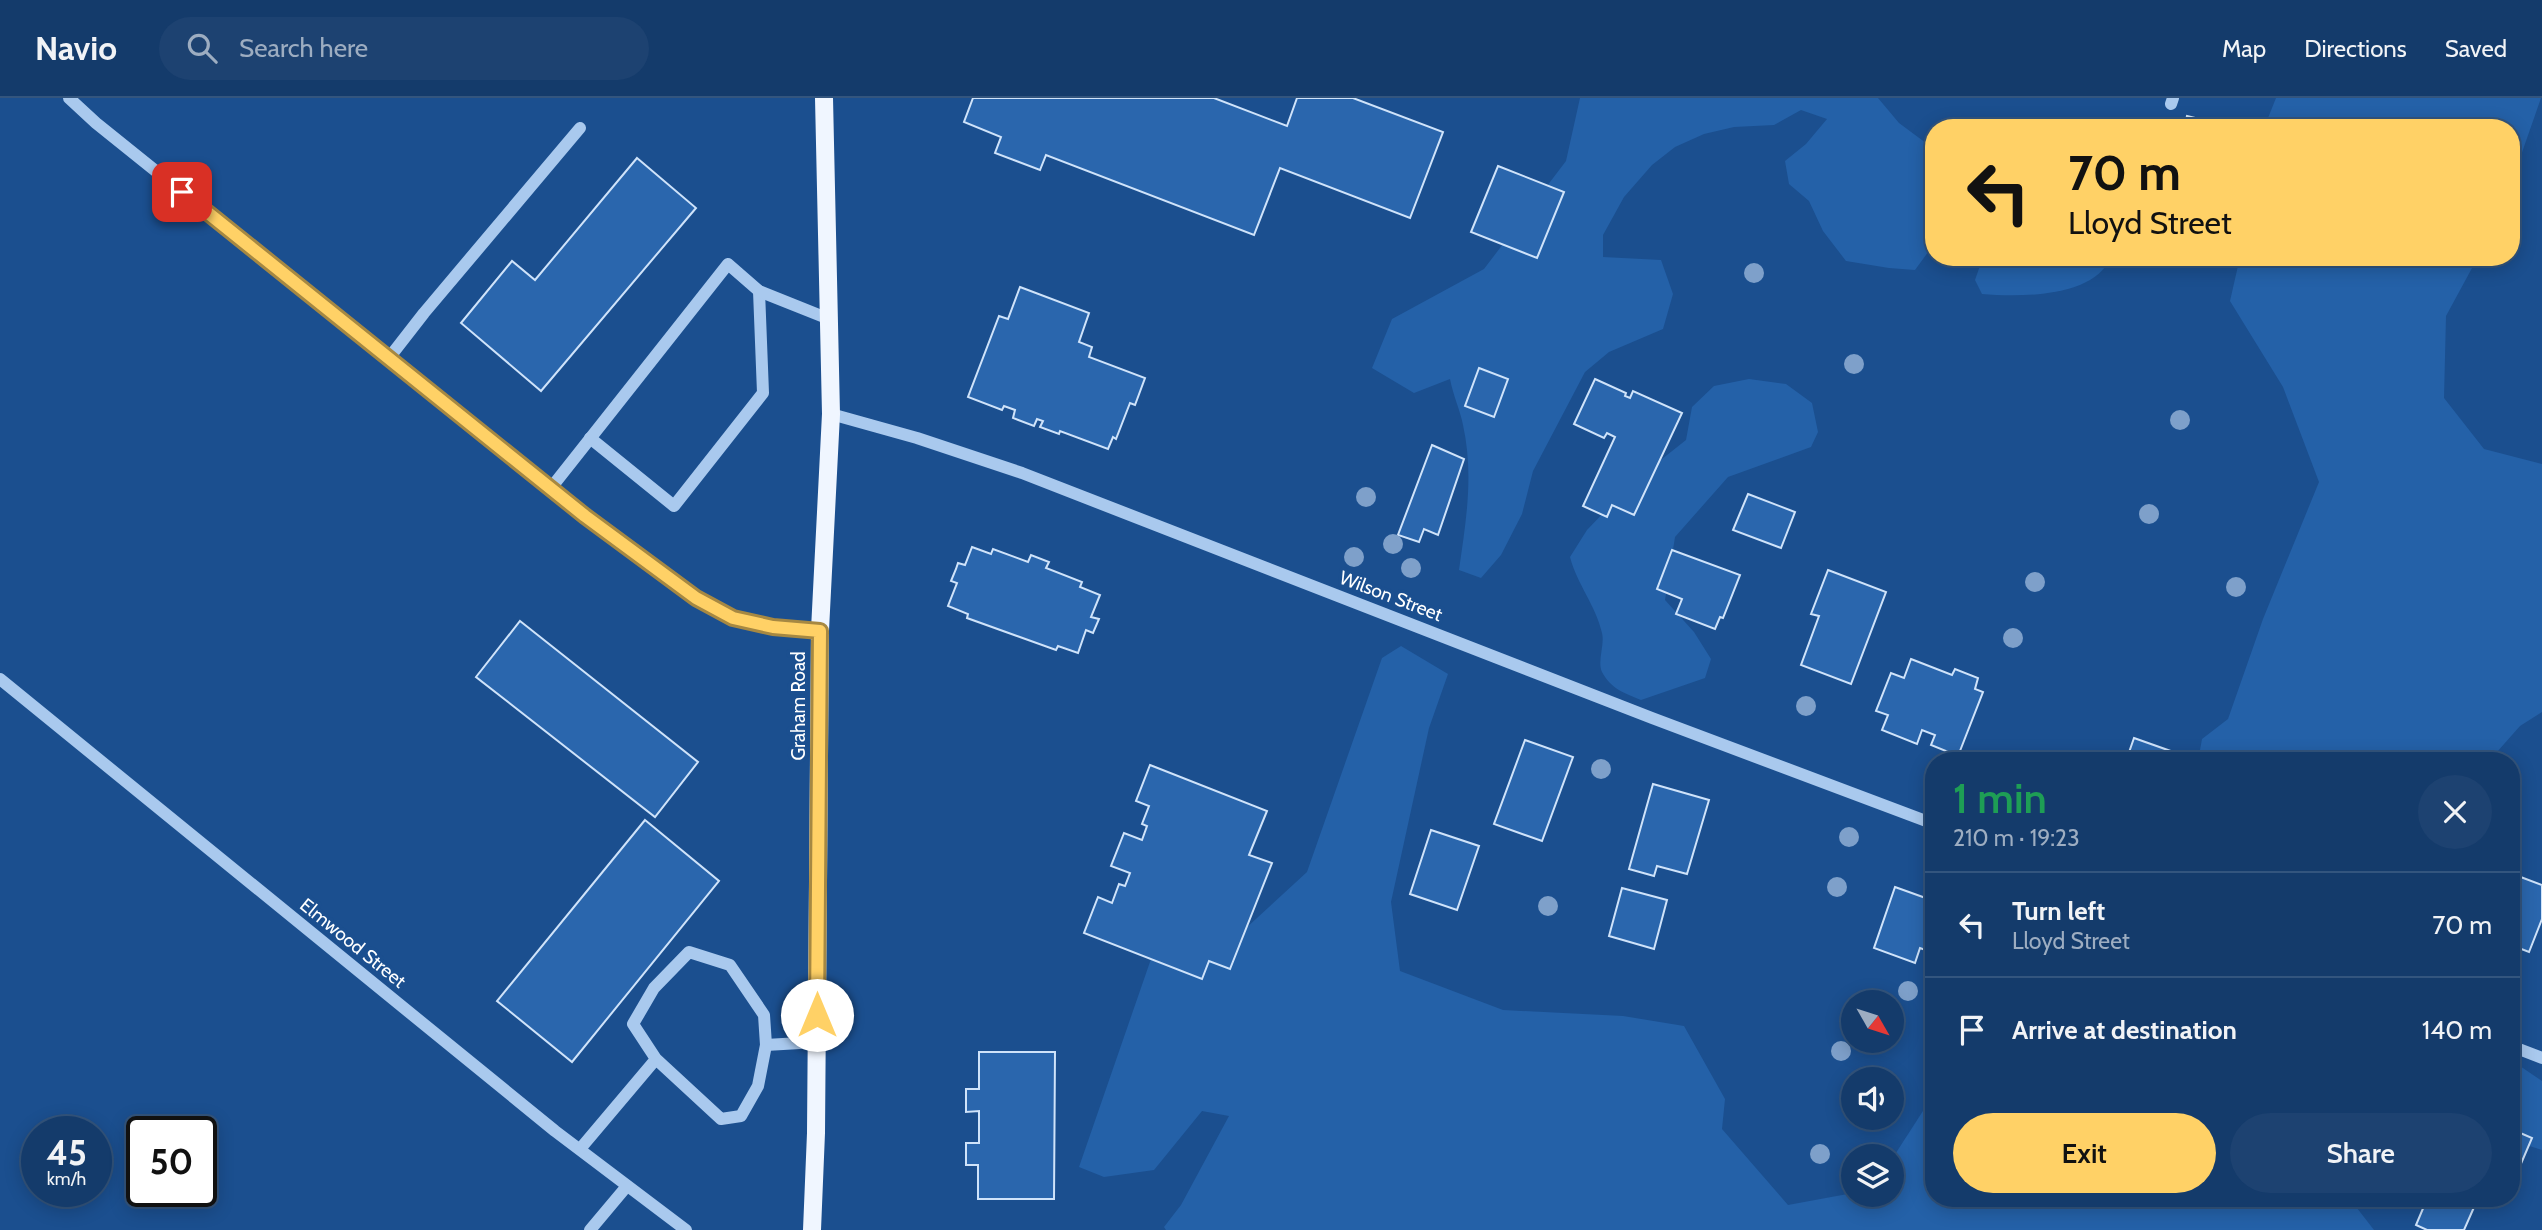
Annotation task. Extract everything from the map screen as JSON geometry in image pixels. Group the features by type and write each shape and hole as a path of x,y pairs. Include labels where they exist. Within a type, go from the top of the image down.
{"main road":[{"name":"Graham Road","path":"812,1230 817,1042 820,631 831,414 824,98"}],"street":[{"path":"69,98 96,123 551,488 696,598 733,618 773,627 820,631"},
{"path":"389,358 580,128"},
{"path":"551,488 728,264 758,291 829,318"},
{"path":"590,438 674,506 763,393 758,291"},
{"name":"Wilson Street","path":"831,414 917,438 1022,473 1652,718 1925,821"},
{"name":"Elmwood Street","path":"0,679 331,950 686,1230"},
{"path":"689,952 730,965 764,1015 766,1045 758,1086 741,1115 721,1119 656,1059 633,1024 654,988 689,952"},
{"path":"766,1045 817,1042"},
{"path":"2520,1049 2542,1058"},
{"path":"580,1149 656,1059"},
{"path":"590,1230 627,1186"}],"shaded area":[{"path":"1580,98 1878,98 1899,123 1925,142 1925,256 1915,270 1846,261 1823,231 1809,201 1789,184 1785,161 1806,144 1827,119 1801,110 1774,125 1734,127 1704,134 1675,147 1652,165 1624,197 1603,235 1603,257 1661,260 1673,294 1663,329 1609,352 1585,372 1533,471 1522,514 1501,555 1481,578 1459,570 1468,498 1468,462 1463,425 1450,379 1414,393 1372,368 1392,319 1484,269 1566,161"},
{"path":"2276,98 2541,98 2520,158 2520,119 2268,119"},
{"path":"1980,266 2105,266 2089,280 2073,288 2054,292 1982,294 1975,280"},
{"path":"2238,266 2473,266 2446,316 2444,398 2484,449 2542,464 2542,712 2520,726 2497,752 2200,752 2202,739 2228,719 2263,619 2319,482 2283,387 2230,301"},
{"path":"1749,379 1786,384 1812,403 1818,432 1811,447 1728,477 1675,537 1665,600 1694,632 1711,659 1705,678 1641,700 1614,686 1602,672 1602,633 1570,557 1587,530 1633,482 1686,440 1692,407 1714,386"},
{"path":"1401,646 1448,674 1429,728 1391,902 1400,971 1503,1010 1623,1016 1684,1026 1725,1099 1722,1129 1788,1205 1841,1195 1841,1207 1904,1207 1904,1144 1902,1144 1925,1108 1925,1207 2356,1207 2374,1230 1166,1230 1164,1227 1181,1205 1229,1116 1202,1111 1154,1170 1104,1177 1079,1167 1151,959 1209,961 1230,969 1245,929 1307,872 1382,658"},
{"path":"2520,1066 2542,1081 2542,1150 2520,1143"}],"building":[{"path":"973,98 1214,98 1287,126 1297,98 1353,98 1443,132 1410,218 1280,168 1254,235 1046,155 1040,170 995,153 1001,137 964,122"},
{"path":"637,158 696,208 541,391 461,323 512,261 535,280"},
{"path":"1498,166 1564,192 1537,258 1471,232"},
{"path":"1020,287 1089,313 1079,342 1092,347 1089,357 1145,378 1135,405 1130,403 1116,439 1113,437 1108,449 1060,431 1059,434 1040,427 1043,421 1037,419 1034,426 1013,418 1015,410 1004,406 1002,410 968,397 999,316 1008,319"},
{"path":"1479,368 1508,379 1494,417 1465,406"},
{"path":"1595,379 1626,393 1625,396 1630,398 1633,391 1682,413 1634,515 1612,505 1607,517 1583,506 1615,437 1607,433 1604,438 1574,424"},
{"path":"1432,445 1464,459 1438,535 1424,529 1419,542 1398,535"},
{"path":"1748,494 1795,512 1781,548 1733,530"},
{"path":"972,547 991,554 993,549 1028,562 1031,555 1049,562 1046,568 1082,582 1080,587 1100,595 1091,617 1099,619 1093,633 1086,630 1078,653 1058,646 1056,650 967,618 968,614 948,606 957,583 951,581 958,563 965,565"},
{"path":"1672,550 1740,575 1723,618 1720,617 1715,629 1676,614 1682,599 1657,589"},
{"path":"1828,570 1886,592 1851,684 1801,665 1819,616 1811,614"},
{"path":"520,621 698,762 655,817 476,677"},
{"path":"1911,659 1952,675 1955,669 1978,678 1975,689 1983,692 1960,752 1948,752 1931,745 1935,735 1922,730 1917,744 1882,730 1888,715 1876,711 1891,673 1904,678"},
{"path":"2134,738 2173,752 2129,752"},
{"path":"1525,740 1573,757 1542,841 1494,824"},
{"path":"1150,765 1267,811 1249,855 1272,863 1230,969 1209,961 1202,979 1084,933 1098,897 1112,903 1119,884 1125,886 1130,873 1111,866 1124,833 1142,840 1147,826 1142,824 1149,806 1136,801"},
{"path":"1653,784 1709,800 1687,874 1657,866 1654,876 1629,869"},
{"path":"645,820 719,881 572,1062 497,1001"},
{"path":"1431,830 1479,846 1457,910 1410,894"},
{"path":"2520,877 2542,885 2542,919 2529,952 2520,948"},
{"path":"1895,887 1925,898 1925,950 1920,948 1915,963 1874,948"},
{"path":"1622,888 1667,900 1654,949 1609,936"},
{"path":"979,1052 1055,1052 1054,1199 978,1199 978,1165 966,1165 966,1143 979,1143 979,1111 966,1112 966,1089 979,1089"},
{"path":"2520,1133 2532,1138 2520,1166"},
{"path":"2424,1207 2474,1207 2464,1230 2427,1230 2416,1225"}],"route":[{"path":"182,192 585,516 696,598 733,618 773,627 820,631 817,1015"}]}
